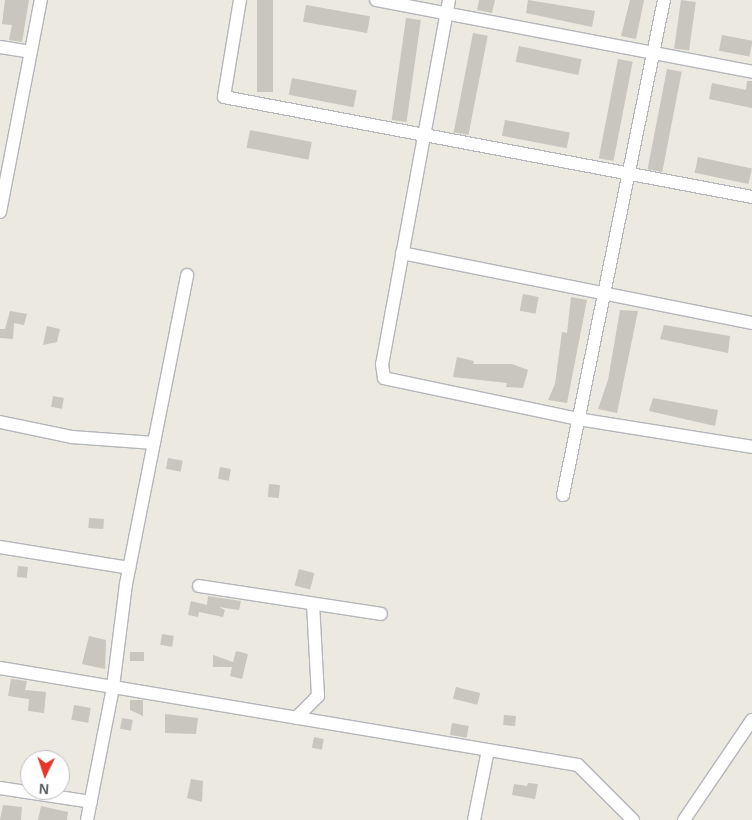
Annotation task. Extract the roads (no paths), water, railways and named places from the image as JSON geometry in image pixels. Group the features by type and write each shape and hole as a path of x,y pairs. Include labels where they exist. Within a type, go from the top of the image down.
{"street":[{"path":"0,212 41,0"},
{"path":"240,0 224,97 752,196"},
{"path":"376,0 752,72"},
{"path":"449,0 382,364 384,378 578,419 752,447"},
{"path":"563,495 664,0"},
{"path":"0,47 31,52"},
{"path":"402,253 752,323"},
{"path":"86,820 113,687 129,568 187,275"},
{"path":"0,422 72,438 154,443"},
{"path":"0,547 129,568"},
{"path":"198,586 381,614"},
{"path":"296,718 318,696 314,604"},
{"path":"0,668 578,765 633,820"},
{"path":"684,820 752,720"},
{"path":"474,820 488,750"},
{"path":"0,788 91,802"}]}
